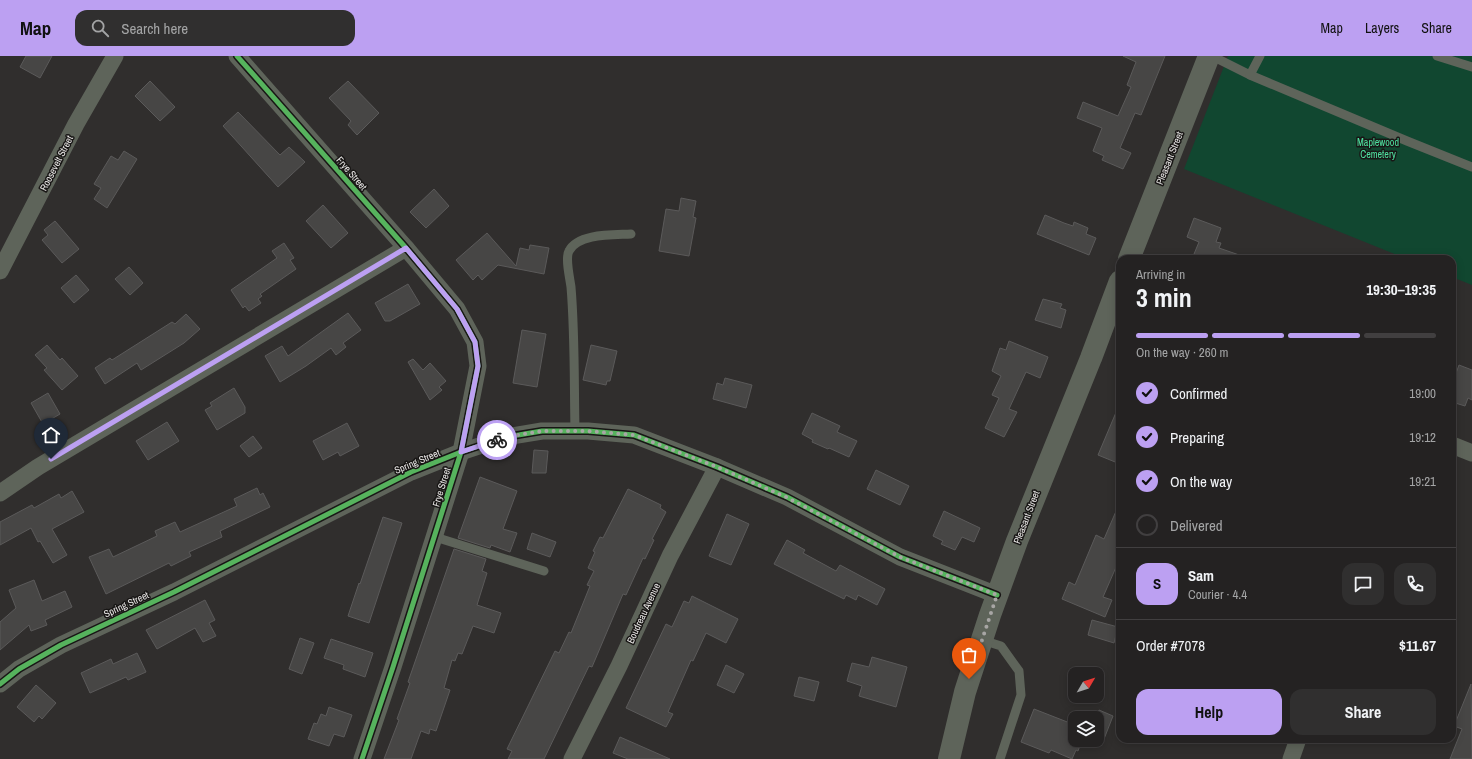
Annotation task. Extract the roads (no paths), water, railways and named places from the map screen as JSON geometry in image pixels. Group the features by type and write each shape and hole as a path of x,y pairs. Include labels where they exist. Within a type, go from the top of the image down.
{"street":[{"name":"Roosevelt Street","path":"0,271 76,124 115,56"},
{"name":"Frye Street","path":"237,56 406,248 457,309 475,342 478,366 461,452 393,667 362,759"},
{"name":"Pleasant Street","path":"1131,255 1211,56"},
{"path":"0,493 38,467 406,248"},
{"name":"Pleasant Street","path":"949,759 965,692 997,595 1017,541 1091,358 1114,313 1116,302"},
{"name":"Spring Street","path":"0,684 19,669 61,645 174,592 411,472 461,452 506,437 542,431 575,431 634,435 717,467 786,497 900,557 997,595"},
{"path":"1456,447 1472,453"},
{"name":"Boudreau Avenue","path":"572,759 619,666 670,556 717,467"},
{"path":"1291,759 1297,743"}],"lane":[{"path":"1211,56 1250,75 1407,141 1471,163"},
{"path":"1250,75 1260,56"},
{"path":"1437,56 1472,67"},
{"path":"575,431 571,292 568,258 569,251 581,240 592,237 631,234"},
{"path":"434,537 544,571"},
{"path":"981,640 1001,646 1019,671 1021,695 1000,759"}],"park label":[{"name":"Maplewood Cemetery","path":"1378,148"}]}
